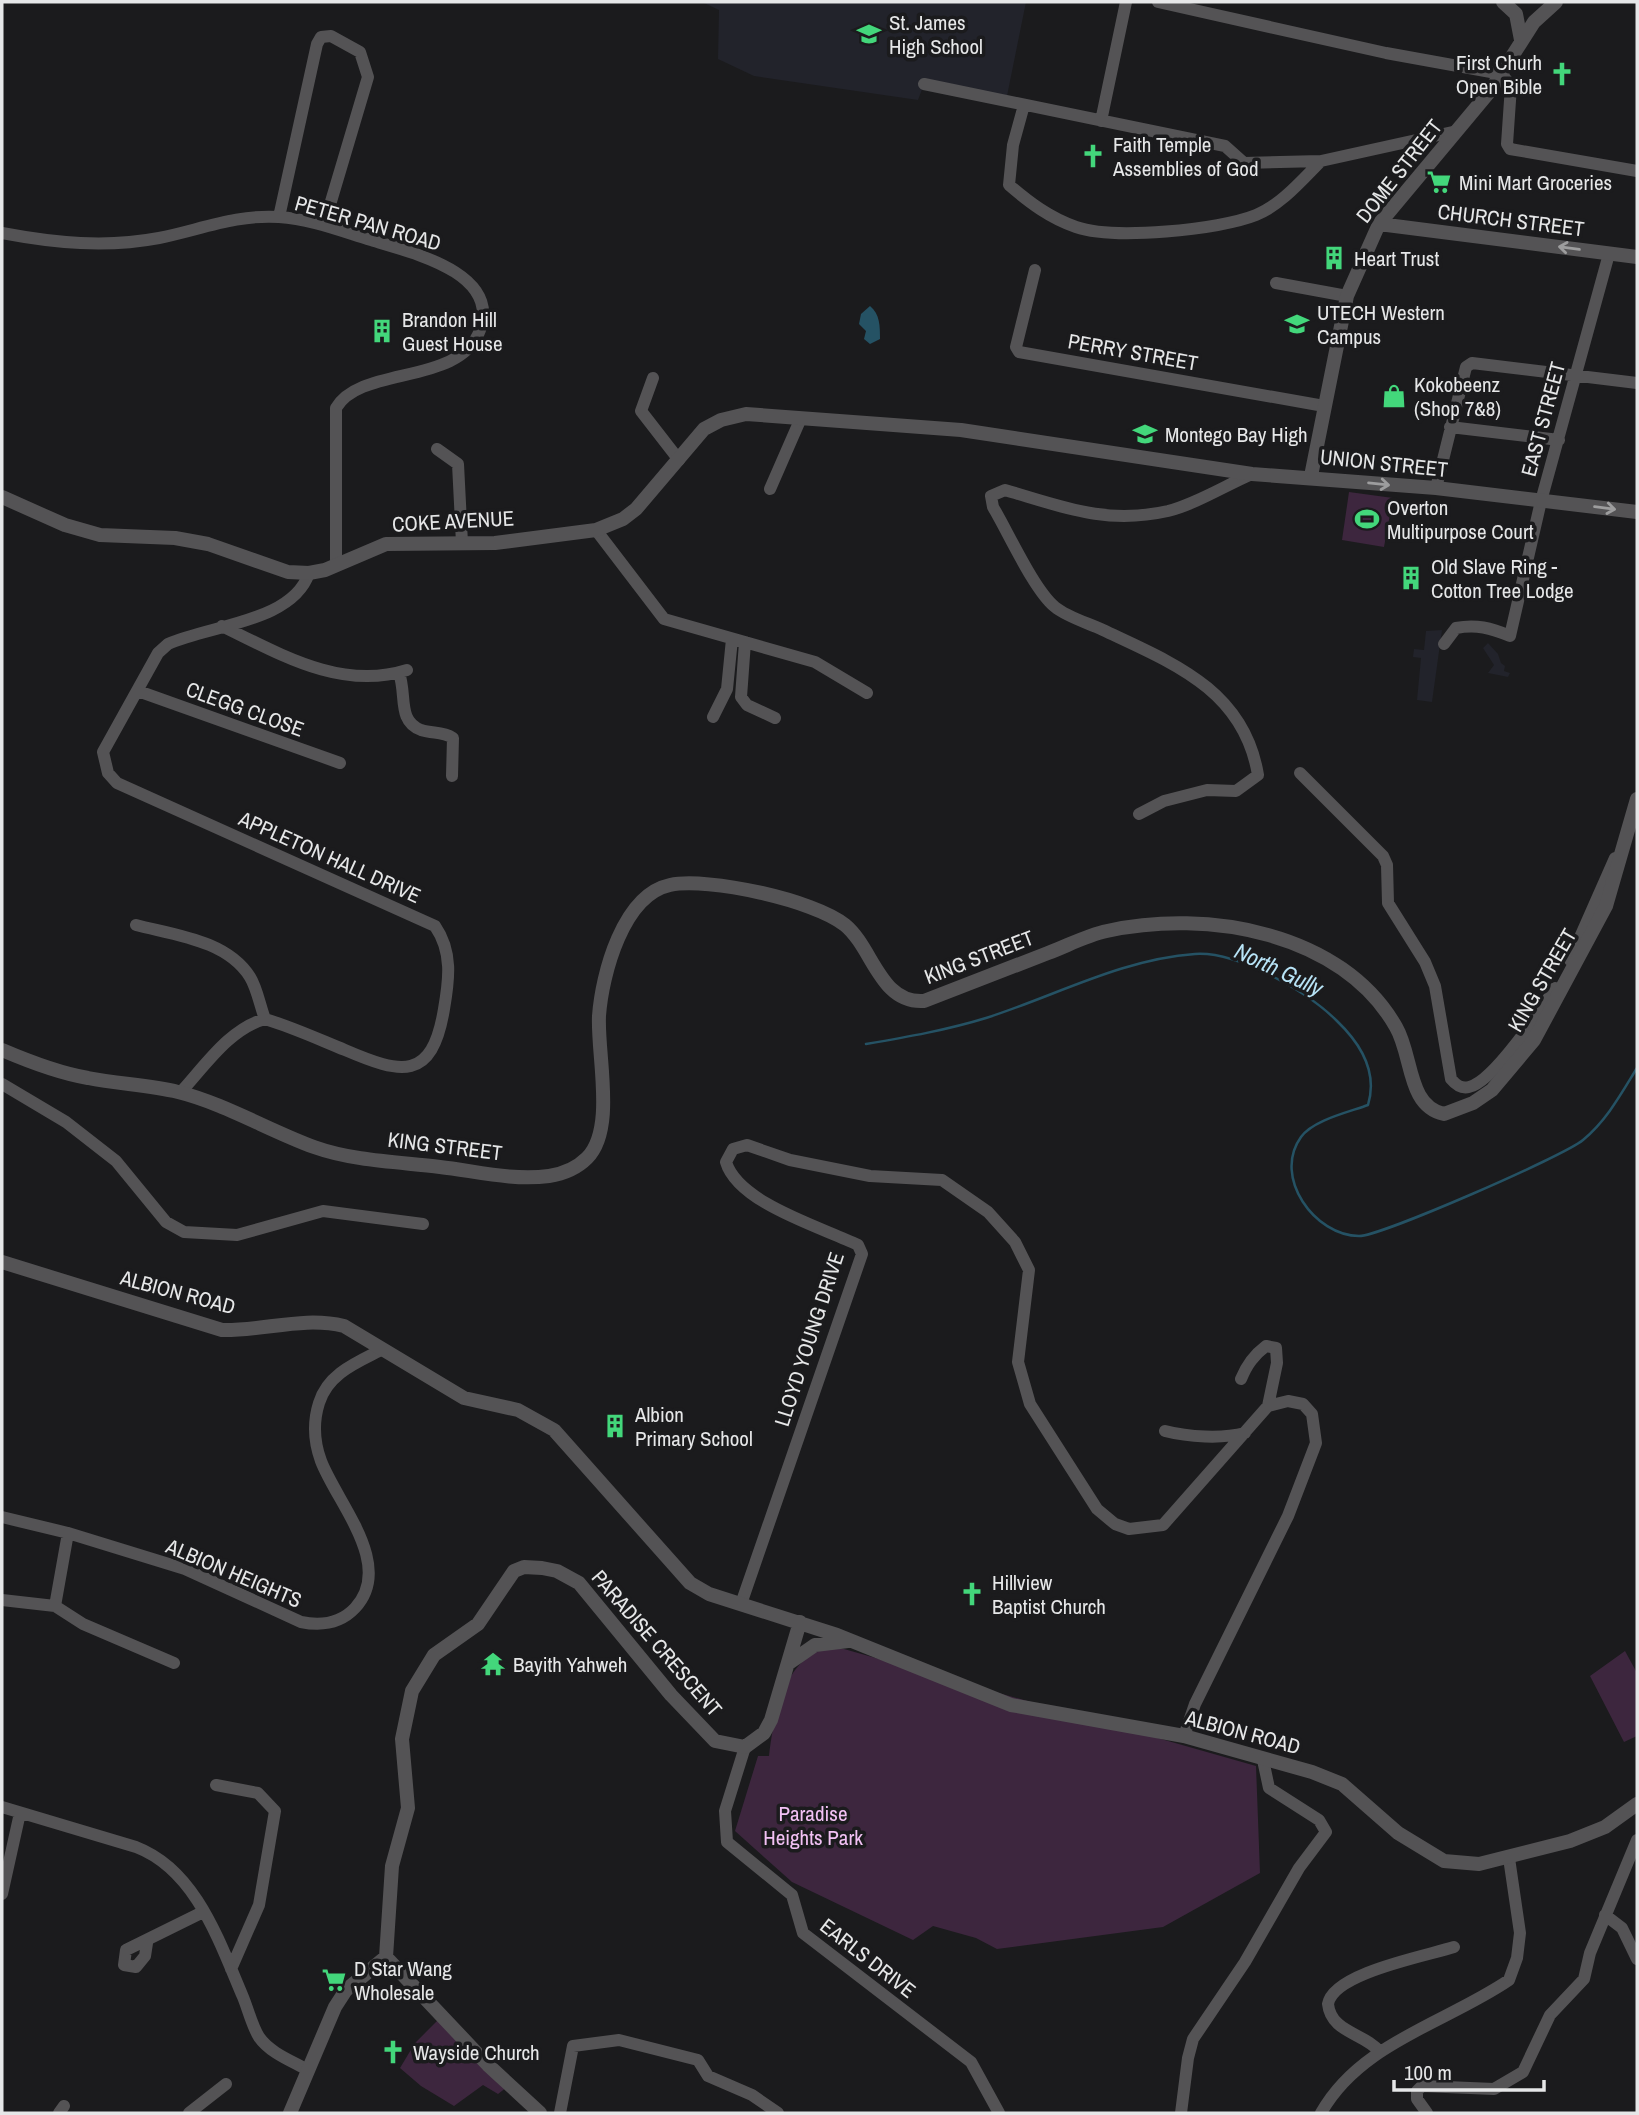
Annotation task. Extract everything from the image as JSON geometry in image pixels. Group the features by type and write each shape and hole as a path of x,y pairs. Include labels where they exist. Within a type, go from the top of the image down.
{"street":[{"path":"1101,121 1126,2"},
{"path":"1158,2 1386,53 1502,74 1511,86 1507,144 1510,149 1637,171"},
{"path":"1503,2 1516,13 1521,40"},
{"name":"DOME STREET","path":"1311,476 1347,296 1379,225 1502,74 1521,40 1541,15 1556,2"},
{"path":"279,217 317,44 321,37 331,36 356,48 366,64 368,77 324,225"},
{"path":"924,84 1225,146 1244,163 1321,162 1457,131"},
{"path":"1024,105 1013,145 1009,185 1035,208 1078,228 1126,234 1201,227 1256,215 1290,191 1321,162"},
{"name":"PETER PAN ROAD","path":"2,233 80,245 124,243 227,221 279,217 324,225 449,267 470,284 482,312 480,332 458,354 429,369 347,394 336,408 336,565"},
{"name":"CHURCH STREET","path":"1379,225 1637,257"},
{"name":"EAST STREET","path":"1444,644 1456,628 1467,626 1491,628 1510,636 1541,501 1609,254"},
{"name":"PERRY STREET","path":"1035,270 1017,347 1020,352 1324,406"},
{"path":"1276,283 1347,296"},
{"path":"1436,488 1466,367 1472,363 1637,383"},
{"path":"653,378 641,411 679,460"},
{"name":"COKE AVENUE","path":"2,497 65,525 100,535 175,538 208,544 288,572 309,573 386,544 495,544 596,530 623,519 636,509 704,429 722,420 746,414 961,430"},
{"path":"770,489 802,418"},
{"path":"1450,427 1559,439"},
{"name":"UNION STREET","path":"961,430 1252,474 1311,476 1436,488 1637,512"},
{"path":"437,449 458,464 462,543"},
{"path":"1139,814 1164,801 1208,790 1236,791 1258,775 1254,747 1236,713 1182,667 1055,607 1039,586 993,507 991,496 1005,490 1062,509 1116,518 1170,510 1252,474"},
{"path":"596,530 664,618 815,662 867,693"},
{"name":"APPLETON HALL DRIVE","path":"265,1019 393,1069 420,1063 435,1043 442,1025 450,967 443,938 435,926 375,897 117,783 108,773 103,752 158,653 168,644 273,611 299,593 309,573"},
{"path":"222,626 302,664 348,676 403,671 405,716 411,726 426,732 443,732 453,738 452,776"},
{"path":"713,716 727,689 739,640"},
{"path":"739,640 741,697 747,705 775,718"},
{"name":"CLEGG CLOSE","path":"138,691 340,763"},
{"path":"1300,773 1383,856 1387,865 1388,903 1425,961 1436,986 1451,1079 1461,1088 1475,1085 1493,1069 1534,1022 1566,971 1631,819"},
{"name":"KING STREET","path":"2,1050 62,1072 180,1093 336,1154 517,1177 550,1176 573,1169 588,1158 598,1139 603,1106 599,1016 606,978 624,927 643,898 671,885 690,884 766,894 832,916 848,927 894,992 914,1001 924,1001 1106,931 1160,925 1208,925 1252,930 1284,939 1313,951 1341,968 1381,1005 1406,1048 1417,1093 1423,1105 1444,1114 1473,1103 1492,1090 1534,1040 1606,906 1637,799"},
{"path":"136,925 215,947 235,961 250,978 265,1019 236,1032 180,1093"},
{"path":"2,1084 66,1122 116,1160 166,1222 184,1232 237,1235 323,1211 423,1224"},
{"name":"LLOYD YOUNG DRIVE","path":"741,1604 862,1254 858,1245 803,1222 736,1181 726,1162 733,1149 747,1145 790,1160 870,1175 942,1180 988,1212 1015,1242 1029,1270 1018,1362 1030,1404 1097,1510 1115,1524 1129,1530 1163,1525 1205,1474 1268,1406"},
{"name":"ALBION ROAD","path":"2,1262 222,1330 249,1331 323,1321 344,1326 464,1398 518,1410 554,1430 690,1583 709,1594 807,1624 1011,1705 1184,1736 1342,1784 1398,1833 1444,1861 1479,1864 1570,1841 1605,1827 1637,1804"},
{"path":"1184,1736 1195,1704 1288,1516 1316,1443 1312,1414 1303,1404 1289,1401 1268,1406 1277,1363 1276,1348 1266,1346 1257,1353 1241,1378"},
{"name":"ALBION HEIGHTS","path":"2,1517 68,1533 185,1569 301,1622 316,1625 341,1619 360,1602 369,1574 356,1530 321,1462 315,1421 319,1400 330,1382 345,1368 383,1349"},
{"path":"1165,1431 1198,1433 1219,1439 1245,1433"},
{"path":"55,1606 68,1533"},
{"name":"PARADISE CRESCENT","path":"386,1957 392,1866 408,1808 402,1738 412,1692 434,1655 478,1624 514,1571 524,1567 542,1568 557,1571 579,1583 671,1695 715,1741 745,1747"},
{"path":"2,1600 55,1606 83,1624 174,1663"},
{"path":"745,1747 764,1733 789,1663 807,1624"},
{"path":"789,1663 814,1646 852,1641"},
{"name":"EARLS DRIVE","path":"745,1747 725,1811 727,1842 792,1895 803,1933 971,2062 999,2113"},
{"path":"1181,2113 1193,2039 1245,1962 1299,1868 1326,1832 1319,1820 1269,1787 1264,1760"},
{"path":"216,1785 258,1793 275,1811 259,1905 231,1969"},
{"path":"2,1807 157,1855 187,1884 203,1912 231,1969 259,2037 276,2053 308,2070"},
{"path":"2,1894 20,1813"},
{"path":"1427,2113 1417,2099 1417,2091 1422,2086 1494,2089 1523,2072 1550,2015 1584,1979 1590,1953 1637,1840"},
{"path":"1321,2113 1342,2083 1380,2052 1509,1980 1517,1958 1520,1933 1509,1858"},
{"path":"147,1942 203,1912"},
{"path":"1605,1915 1622,1928 1637,1959"},
{"path":"1380,2052 1371,2043 1334,2020 1328,2004 1333,1992 1356,1977 1454,1947"},
{"path":"290,2113 346,1990 386,1957 488,2064 540,2113"},
{"path":"560,2113 573,2046 619,2040 698,2060 708,2076 752,2095 778,2113"},
{"path":"189,2113 226,2084"}],"shaded area":[{"name":"St. James High School","path":"702,2 1026,2 1006,101 924,84 918,100 754,76 718,59 719,10"},
{"path":"1442,630 1432,702 1417,700 1421,658 1413,657 1414,649 1424,650 1426,631"},
{"path":"1488,643 1505,666 1504,671 1510,673 1508,677 1488,673 1494,665 1483,648"}],"green space":[{"name":"Overton Multipurpose Court","path":"1349,492 1393,498 1384,547 1342,540"},
{"name":"Paradise Heights Park","path":"844,1649 1256,1766 1260,1873 1163,1927 997,1949 976,1938 933,1926 913,1940 792,1882 735,1831 758,1756 769,1756 773,1728 787,1683 804,1660 816,1652"},
{"path":"1625,1651 1637,1673 1637,1736 1624,1742 1590,1676"},
{"path":"440,2018 507,2087 498,2094 483,2085 454,2106 421,2086 400,2068 415,2043"}],"water":[{"path":"870,306 878,317 880,339 870,344 864,339 866,331 859,324 861,314"}],"waterway":[{"name":"North Gully","path":"866,1044 971,1022 1115,971 1168,957 1212,955 1251,966 1290,986 1324,1010 1353,1039 1365,1059 1371,1081 1368,1105 1332,1117 1307,1131 1293,1153 1292,1169 1295,1186 1314,1215 1327,1226 1359,1236 1435,1210 1569,1149 1599,1124 1637,1068"}],"place":[{"name":"St. James High School","path":"869,34"},
{"name":"First Churh Open Bible","path":"1562,74"},
{"name":"Faith Temple Assemblies of God","path":"1093,156"},
{"name":"Mini Mart Groceries","path":"1439,182"},
{"name":"Heart Trust","path":"1334,258"},
{"name":"UTECH Western Campus","path":"1297,324"},
{"name":"Brandon Hill Guest House","path":"382,331"},
{"name":"Kokobeenz (Shop 7&8)","path":"1394,396"},
{"name":"Montego Bay High","path":"1145,434"},
{"name":"Overton Multipurpose Court","path":"1367,519"},
{"name":"Old Slave Ring - Cotton Tree Lodge","path":"1411,578"},
{"name":"Albion Primary School","path":"615,1426"},
{"name":"Hillview Baptist Church","path":"972,1594"},
{"name":"Bayith Yahweh","path":"493,1664"},
{"name":"D Star Wang Wholesale","path":"334,1980"},
{"name":"Wayside Church","path":"393,2052"}]}
